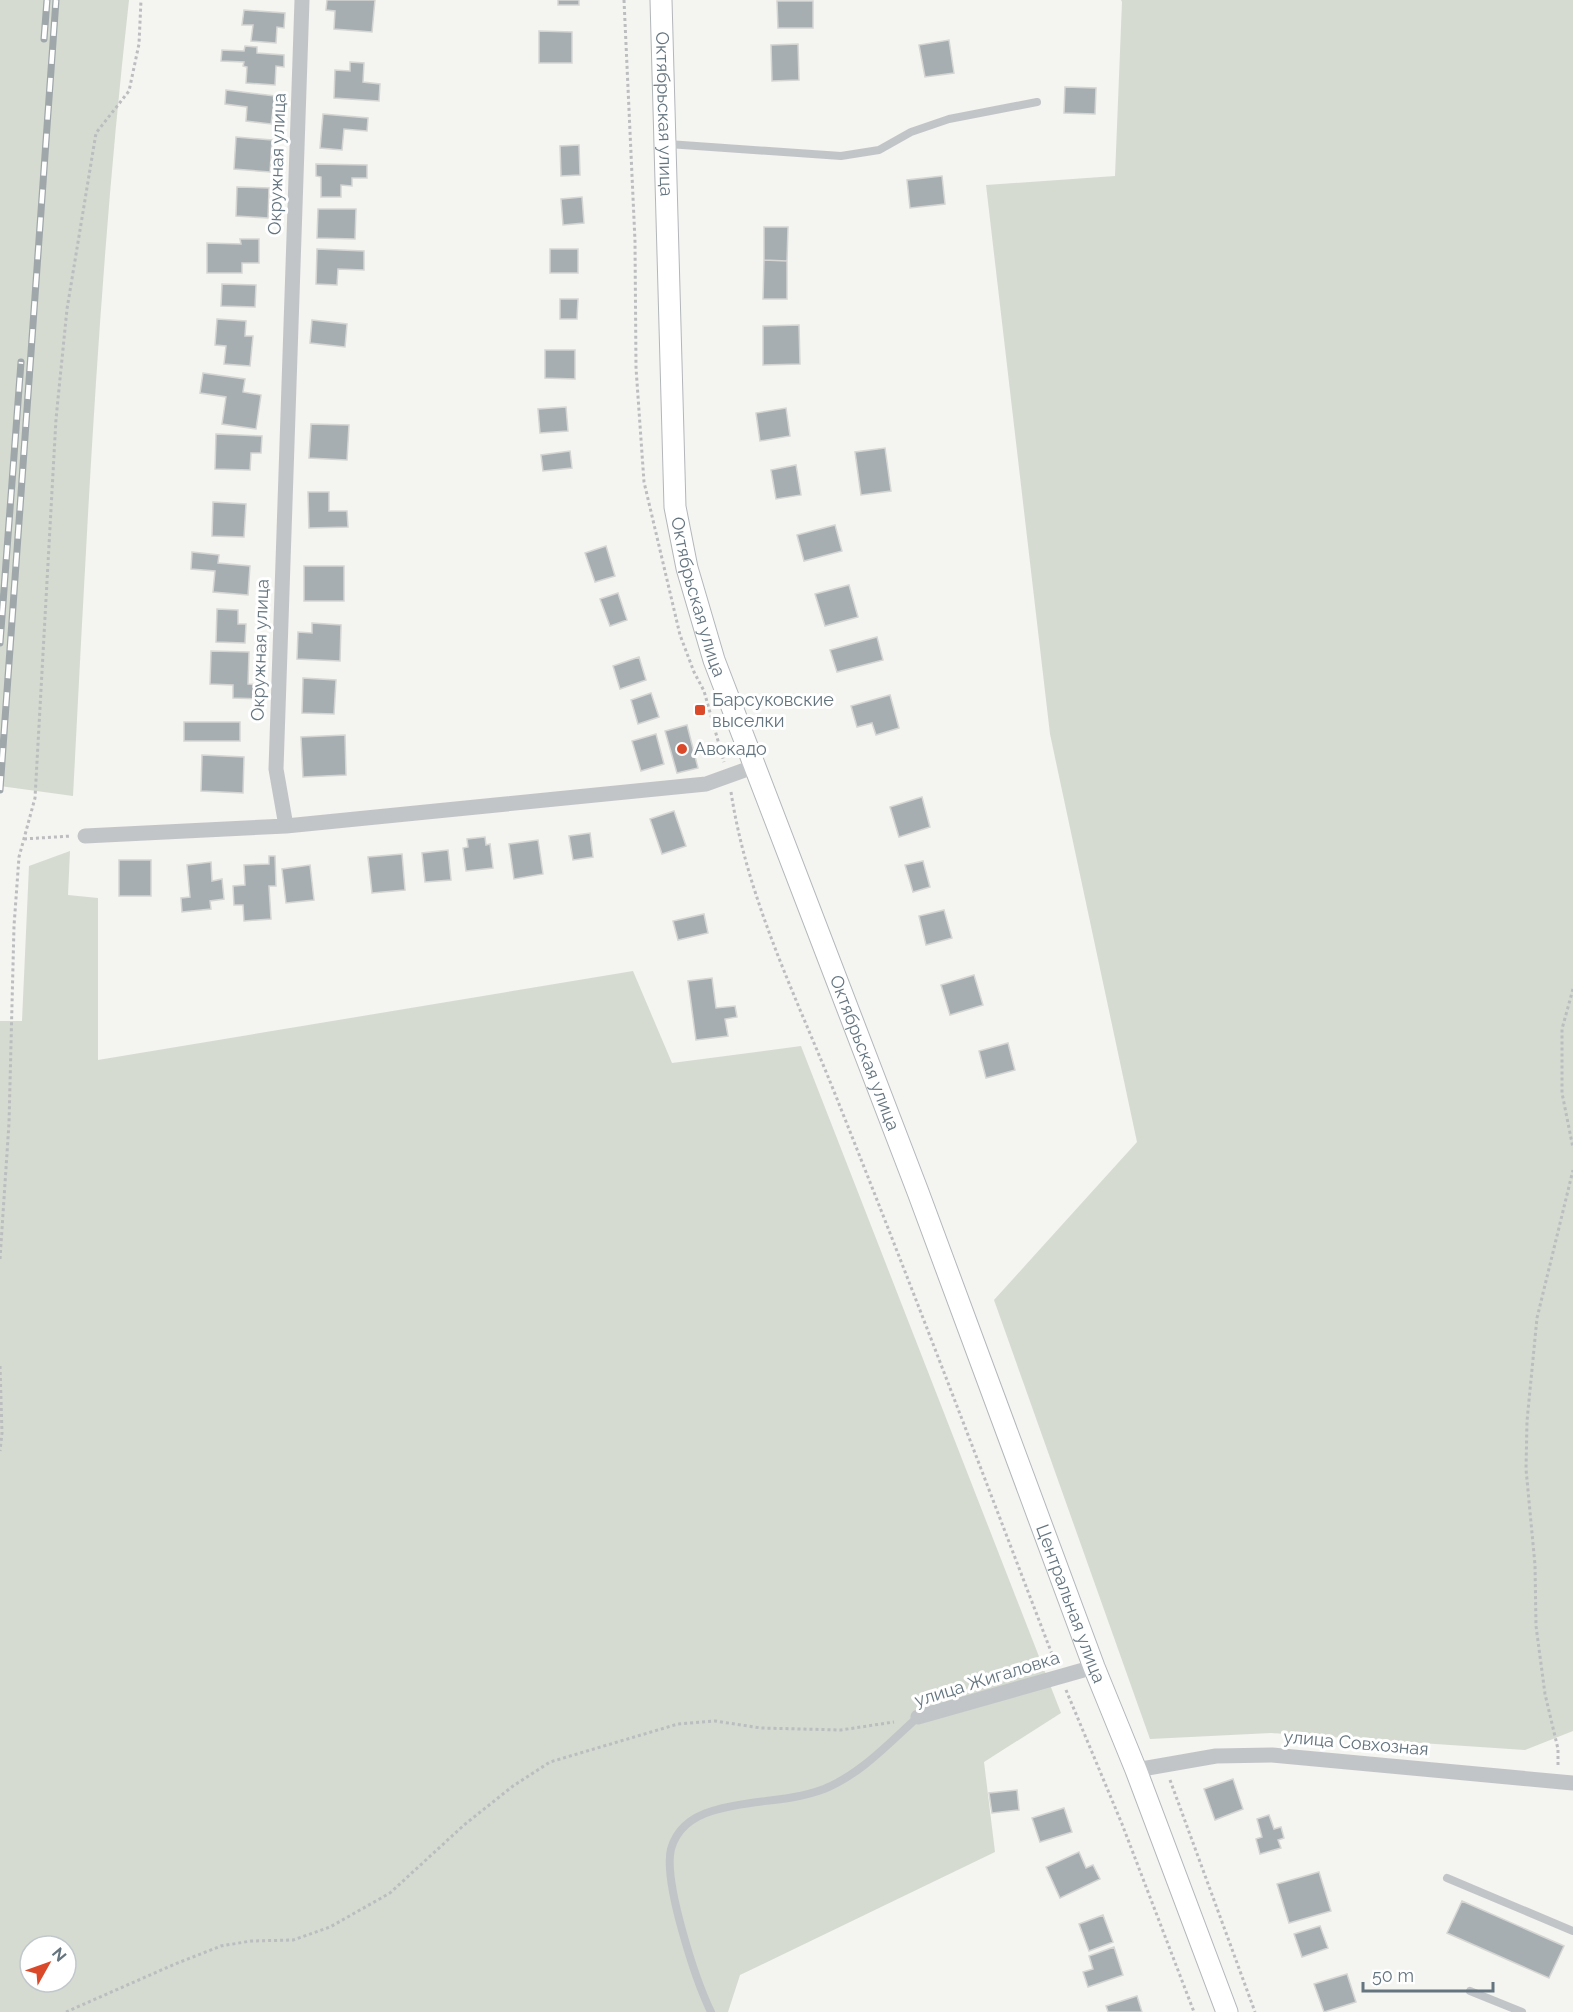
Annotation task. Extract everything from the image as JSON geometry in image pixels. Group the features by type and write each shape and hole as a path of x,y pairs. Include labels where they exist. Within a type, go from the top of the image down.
{"main road":[{"name":"Октябрьская улица","path":"661,0 675,507 687,568 714,660 918,1192"},
{"name":"Центральная улица","path":"918,1192 1094,1667 1136,1770 1227,2012"}],"street":[{"name":"Окружная улица","path":"286,826 276,769 302,0"},
{"path":"85,836 286,826 706,784 756,766"},
{"name":"улица Жигаловка","path":"918,1717 1094,1667"},
{"name":"улица Совхозная","path":"1136,1770 1216,1756 1272,1755 1573,1783"}],"lane":[{"path":"666,144 841,156 879,150 911,132 949,118 1037,102"},
{"name":"улица Жигаловка","path":"711,2012 690,1956 674,1894 670,1853 681,1829 689,1821 713,1810 798,1797 834,1785 865,1765 918,1717"},
{"path":"1447,1878 1573,1931"},
{"path":"1470,1991 1522,2012"}],"path":[{"path":"0,1259 9,1123 14,926 19,857 36,787 54,453 67,309 96,133 129,91 139,44 141,0"},
{"path":"728,777 736,828 764,922 840,1107 1061,1678 1122,1824 1194,2012"},
{"path":"24,839 85,836"},
{"path":"1573,989 1562,1029 1562,1093 1573,1148"},
{"path":"1556,1782 1558,1749 1545,1694 1536,1626 1534,1565 1526,1468 1527,1421 1537,1318 1573,1170"},
{"path":"0,1366 0,1451"},
{"path":"66,2012 221,1946 251,1941 293,1940 330,1927 390,1893 464,1825 513,1786 550,1762 678,1724 715,1721 761,1728 841,1730 918,1717"},
{"path":"1164,1764 1255,2012"}],"shaded area":[{"path":"0,0 129,0 102,298 73,796 0,786"},
{"path":"1121,0 1573,0 1573,1731 1525,1750 1271,1733 1150,1739 994,1300 1137,1142 1050,734 986,185 1115,176"},
{"path":"70,851 68,895 98,898 98,1060 633,971 672,1063 801,1046 1061,1713 984,1762 995,1852 740,1975 728,2012 0,2012 0,1021 22,1021 29,866"}],"building":[{"path":"327,0 375,0 372,32 334,29 335,11 326,10"},
{"path":"558,0 579,0 579,5 558,5"},
{"path":"777,1 813,1 813,28 778,28"},
{"path":"244,10 285,13 284,28 277,27 276,43 251,41 253,25 242,25"},
{"path":"539,31 572,32 572,63 539,63"},
{"path":"949,40 954,73 925,77 919,45"},
{"path":"798,44 799,80 772,81 771,45"},
{"path":"245,46 257,47 257,53 284,55 284,67 276,66 275,85 246,83 247,67 243,66 244,62 221,61 222,50 244,51"},
{"path":"350,62 364,63 363,82 380,84 379,101 334,98 335,70 350,71"},
{"path":"1065,87 1096,88 1095,114 1064,113"},
{"path":"226,90 275,96 271,124 246,121 247,107 225,104"},
{"path":"323,114 368,118 367,131 344,129 342,150 320,148"},
{"path":"236,137 272,140 270,172 234,169"},
{"path":"579,145 580,175 561,176 560,146"},
{"path":"316,164 367,165 367,178 352,178 352,186 341,185 341,197 321,197 321,177 316,176"},
{"path":"942,176 945,204 910,208 907,180"},
{"path":"237,187 269,188 268,218 236,216"},
{"path":"582,197 584,223 563,225 561,199"},
{"path":"318,209 356,209 355,239 317,238"},
{"path":"764,227 788,227 787,261 764,260"},
{"path":"240,239 259,239 259,263 242,263 242,273 207,273 207,243 241,244"},
{"path":"317,249 364,251 364,270 338,269 337,285 316,284"},
{"path":"550,249 578,249 578,273 550,273"},
{"path":"764,260 787,261 787,299 763,299"},
{"path":"222,284 256,285 255,307 221,306"},
{"path":"560,299 578,299 577,319 560,319"},
{"path":"217,319 246,321 245,336 253,336 250,366 224,364 226,346 215,345"},
{"path":"312,320 347,324 345,347 310,343"},
{"path":"799,325 800,364 763,365 763,326"},
{"path":"545,350 575,350 575,379 545,378"},
{"path":"203,373 245,379 243,392 261,395 256,429 222,424 226,397 200,393"},
{"path":"566,407 568,431 540,433 538,409"},
{"path":"786,408 790,436 760,441 756,413"},
{"path":"311,424 349,425 347,460 309,458"},
{"path":"216,434 262,436 261,453 251,453 250,470 215,469"},
{"path":"885,448 891,491 861,495 855,452"},
{"path":"570,451 572,468 543,471 541,455"},
{"path":"796,465 801,495 776,499 771,470"},
{"path":"308,492 329,492 329,511 347,511 348,527 309,528"},
{"path":"213,502 246,504 244,537 212,536"},
{"path":"835,525 842,551 804,561 797,535"},
{"path":"606,546 615,576 595,582 585,553"},
{"path":"192,552 219,555 218,563 250,566 248,595 213,592 215,571 191,569"},
{"path":"304,566 344,566 344,601 304,601"},
{"path":"849,585 858,617 825,626 815,594"},
{"path":"618,593 627,620 610,626 600,599"},
{"path":"217,609 238,610 238,624 246,624 245,643 216,642"},
{"path":"312,623 341,625 340,661 297,659 298,632 312,633"},
{"path":"877,637 883,660 837,672 830,650"},
{"path":"211,651 249,652 248,684 264,685 263,699 233,698 233,685 210,684"},
{"path":"639,657 646,680 620,689 613,666"},
{"path":"303,678 336,680 334,714 302,713"},
{"path":"651,693 659,717 638,724 631,700"},
{"path":"890,695 899,728 876,735 872,723 857,727 851,706"},
{"path":"184,722 240,722 240,741 184,741"},
{"name":"Авокадо","path":"687,725 698,768 677,773 665,731"},
{"path":"656,734 664,764 641,771 632,741"},
{"path":"345,735 346,775 303,777 301,737"},
{"path":"202,755 244,757 243,793 201,791"},
{"path":"922,797 930,827 899,837 890,807"},
{"path":"674,811 686,846 662,854 650,819"},
{"path":"590,833 593,857 573,860 569,836"},
{"path":"485,837 486,845 490,844 493,868 466,871 463,848 468,847 467,839"},
{"path":"538,840 543,874 514,879 509,844"},
{"path":"448,850 451,880 425,882 422,853"},
{"path":"402,854 405,890 372,893 368,857"},
{"path":"269,856 275,856 276,886 269,886 271,919 244,921 243,905 234,905 233,886 245,885 244,865 269,864"},
{"path":"119,860 151,860 151,896 119,896"},
{"path":"923,861 930,887 913,892 905,865"},
{"path":"211,862 212,881 222,879 224,899 210,901 211,909 182,912 181,898 190,897 187,865"},
{"path":"310,865 314,900 286,903 282,869"},
{"path":"944,910 952,938 926,945 919,916"},
{"path":"704,914 708,933 678,940 673,921"},
{"path":"974,975 983,1005 950,1015 941,985"},
{"path":"712,978 716,1008 735,1006 737,1017 725,1019 728,1036 696,1040 688,981"},
{"path":"1008,1043 1015,1070 986,1078 979,1051"},
{"path":"1233,1779 1243,1809 1215,1820 1204,1789"},
{"path":"1017,1790 1019,1810 992,1813 989,1793"},
{"path":"1064,1808 1072,1832 1040,1842 1032,1818"},
{"path":"1269,1815 1274,1829 1281,1827 1284,1838 1278,1840 1281,1848 1260,1854 1256,1839 1262,1837 1257,1819"},
{"path":"1079,1852 1086,1868 1093,1865 1100,1879 1060,1898 1046,1867"},
{"path":"1319,1872 1331,1911 1289,1923 1277,1884"},
{"path":"1462,1901 1564,1946 1549,1978 1447,1933"},
{"path":"1103,1915 1113,1942 1089,1951 1079,1924"},
{"path":"1320,1926 1328,1948 1302,1957 1294,1934"},
{"path":"1114,1947 1123,1975 1088,1987 1083,1972 1093,1969 1089,1956"},
{"path":"1347,1974 1356,2002 1324,2012 1314,1984"},
{"path":"1137,1996 1142,2012 1108,2012 1106,2006"}],"railway":[{"path":"44,39 47,0"},
{"path":"0,790 56,0"},
{"path":"0,643 21,362"}],"place":[{"name":"Барсуковские выселки","path":"700,710"},
{"name":"Авокадо","path":"682,749"}]}
